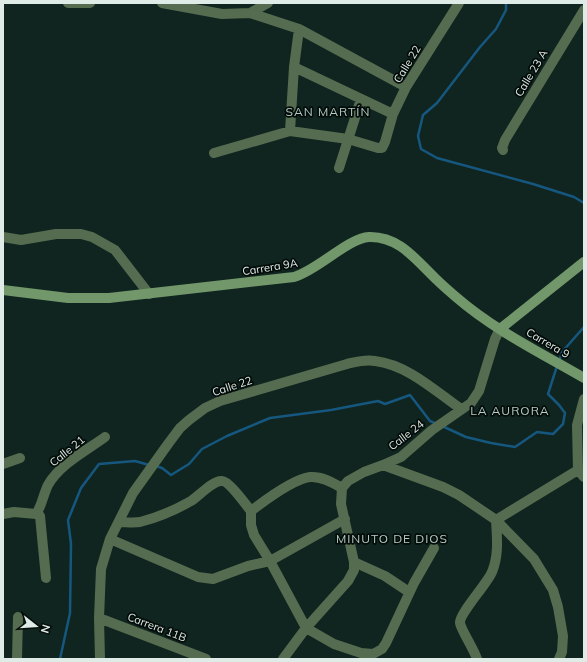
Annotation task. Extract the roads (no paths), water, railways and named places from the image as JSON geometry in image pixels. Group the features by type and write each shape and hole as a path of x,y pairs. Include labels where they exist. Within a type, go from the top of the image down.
{"main road":[{"name":"Carrera 9A","path":"3,290 68,298 109,298 294,277 310,271 350,244 367,237 386,238 401,246 456,298 500,329"},
{"name":"Calle 24","path":"500,329 584,262"},
{"name":"Carrera 9","path":"500,329 584,378"}],"street":[{"path":"68,3 90,3"},
{"path":"162,3 222,14 250,13 299,29 406,87"},
{"name":"Calle 22","path":"348,139 382,148 393,114 406,87 459,3"},
{"path":"250,13 265,4"},
{"name":"Calle 23 A","path":"503,150 502,148 505,140 584,10"},
{"path":"290,131 294,67 299,29"},
{"path":"294,67 393,114"},
{"path":"339,168 361,99"},
{"path":"214,153 290,131 348,139"},
{"path":"3,237 21,240 56,234 81,234 92,237 115,250 149,294"},
{"name":"Calle 24","path":"342,488 348,481 364,472 401,457 432,430 471,403 479,391 495,338 500,329"},
{"name":"Calle 22","path":"100,659 99,618 101,570 110,540 133,493 150,468 180,428 205,408 220,401 347,364 374,360 409,372 462,409"},
{"path":"496,520 581,474 577,425 584,399"},
{"name":"Calle 21","path":"38,511 48,486 61,468 105,437"},
{"path":"3,464 20,458"},
{"path":"383,465 459,495 496,520 534,559 553,590 558,607 563,636 562,652 559,659"},
{"path":"251,511 273,494 310,477 322,478 342,488 341,504 354,562 354,570 348,581 306,628 282,659"},
{"path":"119,522 138,522 150,519 192,500 220,480 226,482 251,511 251,525 254,535 270,561 306,628 334,644 354,652 373,654 382,649 386,643 409,592 434,548"},
{"path":"3,514 14,512 34,515 38,511 40,516 46,578"},
{"path":"110,540 198,577 213,579 248,566 270,561 345,519"},
{"path":"477,659 473,647 461,627 460,621 465,611 487,582 492,572 498,548 496,520"},
{"path":"354,562 385,576 409,592"},
{"path":"17,659 18,617"},
{"name":"Carrera 11B","path":"99,618 206,659"}],"waterway":[{"path":"506,3 506,10 496,29 480,47 437,103 423,115 418,136 421,149 437,158 533,184 574,197 584,203"},
{"path":"559,362 562,352 584,327"},
{"path":"442,426 466,437 515,447 537,432 553,434 563,424 565,413 548,394 557,366"},
{"path":"156,466 162,468 171,475 189,464 202,449 227,436 270,418 331,410 378,401 385,404 410,395 430,421 437,424"},
{"path":"60,659 70,613 71,544 68,520 81,488 99,464 135,461 149,465"}],"district":[{"name":"SAN MARTÍN","path":"328,112"},
{"name":"LA AURORA","path":"510,411"},
{"name":"MINUTO DE DIOS","path":"392,539"}]}
